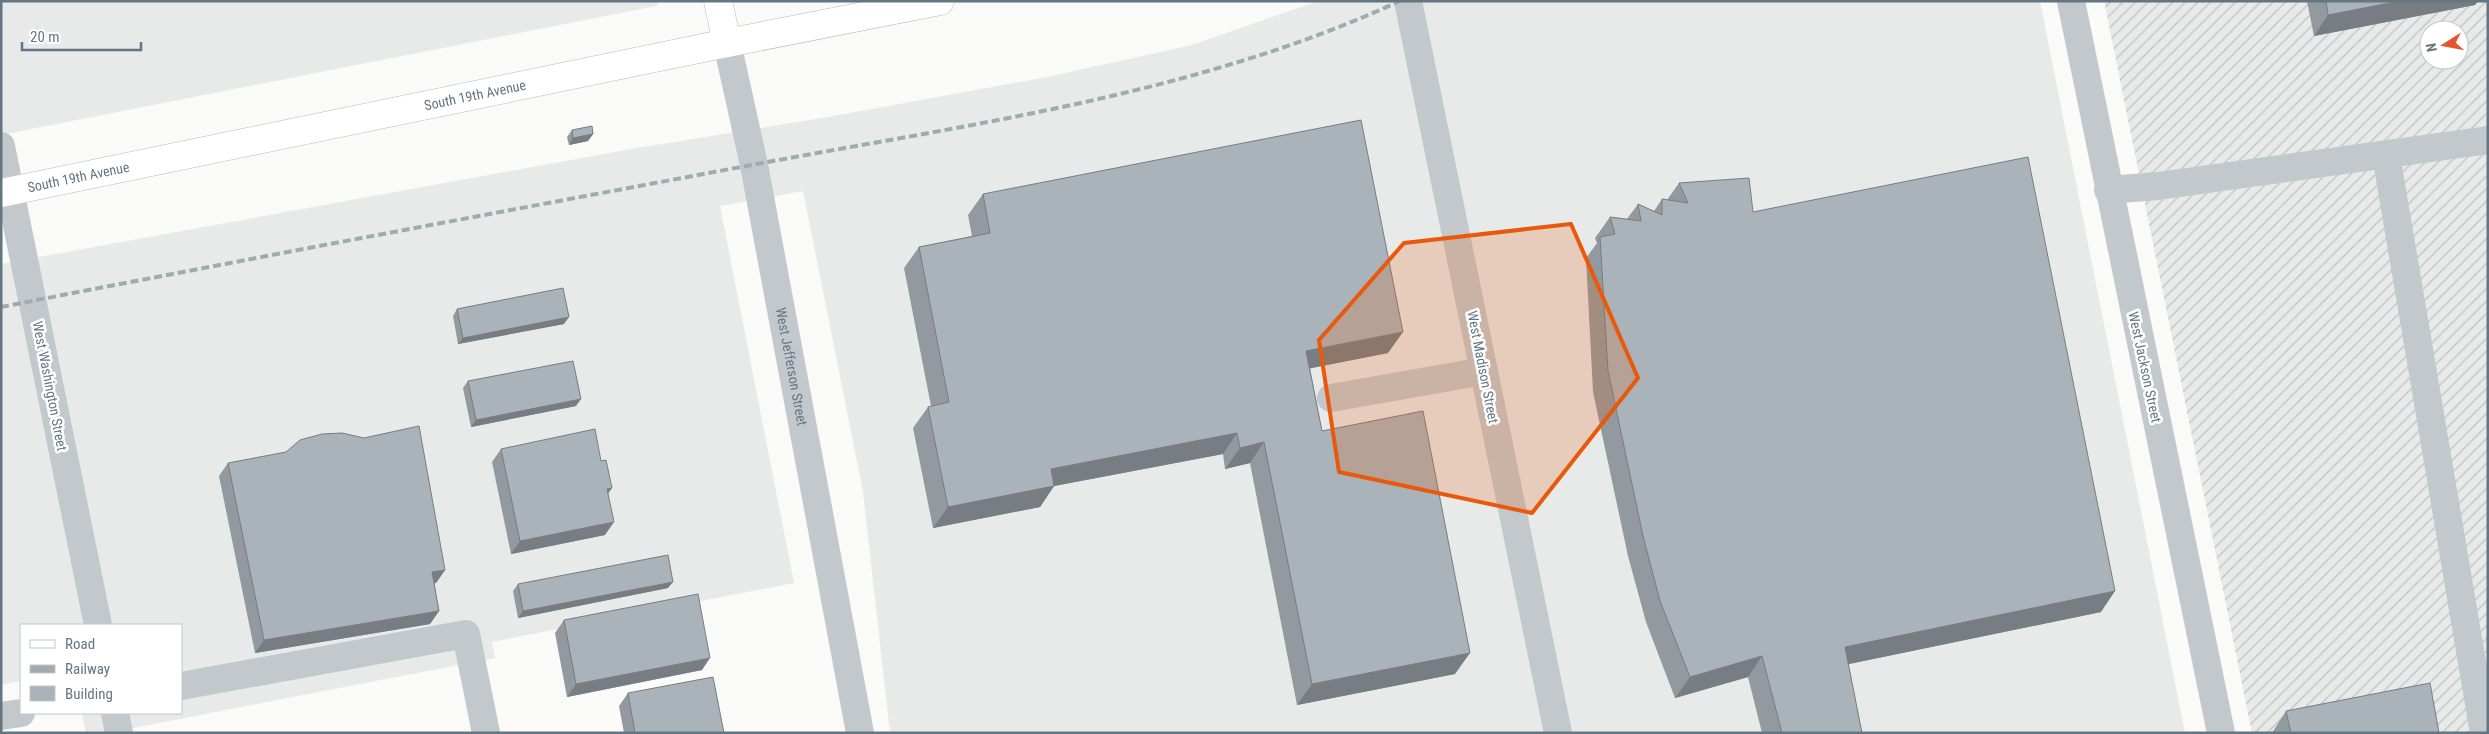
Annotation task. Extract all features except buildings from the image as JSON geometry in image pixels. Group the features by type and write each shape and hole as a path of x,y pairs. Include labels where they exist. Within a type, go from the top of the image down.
{"main road":[{"name":"West Jefferson Street","path":"718,1 727,43"},
{"name":"South 19th Avenue","path":"6,192 727,43 940,1"}],"street":[{"name":"West Madison Street","path":"1408,1 1558,733"},
{"name":"West Jackson Street","path":"2070,1 2221,733"},
{"name":"West Jefferson Street","path":"727,43 754,165 860,733"},
{"path":"2108,190 2158,186 2488,140"},
{"name":"West Washington Street","path":"1,146 6,192 98,624"},
{"path":"2386,155 2484,733"},
{"path":"1332,398 1484,371"},
{"path":"182,686 466,634 486,733"},
{"path":"1,716 20,713"},
{"path":"115,714 119,733"}],"highlighted area":[{"path":"1571,224 1638,378 1532,513 1339,472 1319,340 1404,243"}],"shaded area":[{"path":"1,1 661,1 656,6 1,135"},
{"path":"1318,1 2040,1 2185,733 890,733 863,492 803,191 720,206 794,583 492,642 495,658 107,733 86,733 82,714 182,714 182,624 20,624 20,681 1,685 1,264 631,149 828,117 1047,77 1192,45"},
{"path":"2104,1 2488,1 2488,733 2252,733"}],"railway":[{"path":"1,307 933,132 1092,100 1248,59 1325,32 1400,1"}]}
